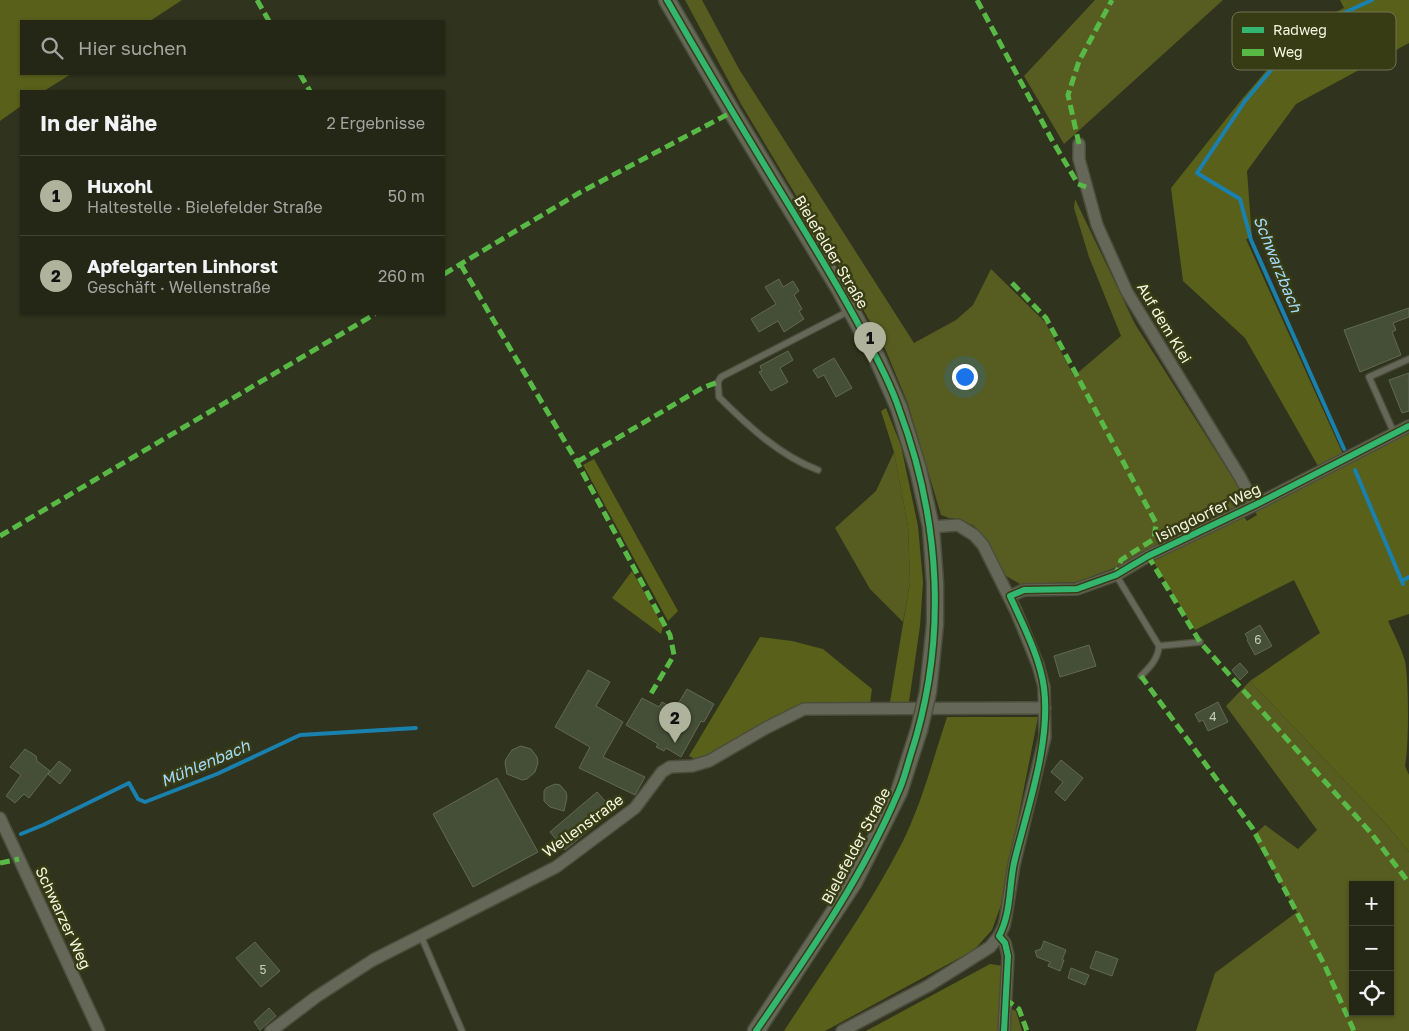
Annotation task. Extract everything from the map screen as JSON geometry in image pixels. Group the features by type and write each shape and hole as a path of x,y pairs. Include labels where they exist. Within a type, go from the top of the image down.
{"main road":[{"name":"Bielefelder Straße","path":"667,0 732,112 834,280 877,358 899,408 918,469 931,527 936,624 928,692 919,730 899,792 854,882 757,1031"}],"street":[{"name":"Auf dem Klei","path":"1080,144 1078,159 1097,225 1127,292 1240,477 1255,505"},
{"name":"Isingdorfer Weg","path":"1010,596 1024,590 1077,589 1116,575 1148,556 1255,505 1409,426"},
{"path":"842,1031 928,986 990,947 999,936 1005,921 1014,865 1045,737 1044,687 1038,665 1010,596 983,545 974,535 958,525 931,527"},
{"name":"Wellenstraße","path":"271,1031 316,996 365,966 556,867 634,808 662,772 670,767 692,766 709,761 766,728 804,709 1045,708"},
{"name":"Schwarzer Weg","path":"0,818 99,1031"},
{"path":"999,936 1005,942 1008,956 1004,1031"}],"lane":[{"path":"818,470 796,461 754,430 719,397 718,382 721,377 851,310"},
{"path":"1395,434 1369,377 1409,359"},
{"path":"1116,575 1159,646 1158,655 1149,669 1141,676"},
{"path":"1159,646 1200,642"},
{"path":"421,936 462,1031"}],"green space":[{"path":"0,0 182,0 152,20 20,20 20,75 69,75 46,90 20,90 20,107 0,121"},
{"path":"685,0 702,0 739,69 914,343 956,320 973,305 991,269 1045,322 1074,376 1121,336 1089,257 1074,208 1075,199 1135,324 1243,494 1239,505 1114,568 1077,582 1020,584 1006,576 987,540 974,526 958,518 949,518 941,515 908,404 886,351 848,282 741,104"},
{"path":"1095,0 1223,0 1064,144 1024,76"},
{"path":"1340,0 1409,0 1409,43 1396,50 1396,12 1336,12 1344,8"},
{"path":"1267,70 1359,70 1296,104 1247,171 1252,238 1246,239 1343,454 1318,466 1245,338 1183,281 1171,188"},
{"path":"886,408 901,446 918,526 923,582 920,626 909,702 890,702 910,582 908,526 894,452 881,411"},
{"path":"1409,433 1409,614 1388,621 1405,661 1406,671 1408,729 1405,766 1409,775 1409,852 1386,824 1250,681 1320,633 1294,580 1195,630 1153,561 1243,515 1247,521 1257,515 1255,511"},
{"path":"894,452 908,526 910,582 903,622 870,589 835,528 876,491"},
{"path":"594,459 678,611 668,621 583,465"},
{"path":"632,571 663,626 661,634 612,598"},
{"path":"760,637 792,641 823,649 872,689 870,703 804,704 765,722 697,760 689,756"},
{"path":"1250,681 1386,824 1409,852 1409,1031 1196,1031 1215,973 1297,912 1253,836 1265,825 1298,849 1317,830 1226,706"},
{"path":"947,717 1038,717 1001,905 992,930 974,950 825,1031 784,1031 860,915 902,843 921,797"},
{"path":"990,964 1004,966 1001,1031 866,1031"},
{"path":"1009,1008 1016,1011 1022,1031 1009,1031"}],"building":[{"path":"779,279 783,287 793,281 799,291 794,295 802,309 799,311 804,319 784,332 778,321 759,332 751,319 776,304 765,287"},
{"path":"1409,308 1409,317 1393,323 1396,330 1392,332 1401,355 1360,372 1344,330"},
{"path":"788,351 793,360 780,368 788,382 771,391 759,372 762,371 760,366"},
{"path":"834,358 852,388 836,397 824,375 818,378 813,370"},
{"path":"1409,373 1409,411 1402,413 1389,380"},
{"path":"1260,625 1272,646 1255,655 1245,634"},
{"path":"1089,645 1096,666 1060,677 1054,656"},
{"path":"1240,663 1248,672 1240,680 1232,670"},
{"path":"588,670 610,682 596,706 623,722 603,757 645,777 635,795 579,768 590,747 555,727"},
{"path":"687,689 714,704 704,722 701,721 681,757 666,748 664,751 656,747 658,744 626,725 642,698 659,707 662,702 675,709"},
{"path":"1218,702 1228,722 1208,731 1203,720 1199,722 1195,714"},
{"path":"521,746 531,749 537,757 538,763 535,772 527,779 522,780 507,774 505,763 512,750"},
{"path":"25,749 36,756 37,761 50,771 29,798 24,794 15,803 6,796 21,775 10,767"},
{"path":"1061,760 1083,778 1065,801 1055,792 1063,782 1051,772"},
{"path":"59,761 71,770 60,784 48,774"},
{"path":"497,778 538,852 473,887 433,814"},
{"path":"555,784 560,785 566,792 567,797 564,811 550,807 544,801 544,791"},
{"path":"597,792 613,810 565,850 550,832"},
{"path":"1044,941 1066,950 1060,971 1048,966 1050,962 1037,957 1035,951 1041,949"},
{"path":"255,942 280,971 261,987 236,958"},
{"path":"1096,951 1118,959 1112,976 1090,968"},
{"path":"1071,968 1089,975 1085,985 1068,978"},
{"path":"269,1008 276,1016 260,1030 254,1022"}],"waterway":[{"name":"Schwarzbach","path":"1346,12 1372,0"},
{"name":"Schwarzbach","path":"1271,70 1245,101 1197,173 1240,199 1251,240 1344,449"},
{"name":"Schwarzbach","path":"1355,470 1403,584"},
{"path":"1402,581 1409,577"},
{"name":"Mühlenbach","path":"21,834 129,783 138,799 145,802 217,774 300,735 416,728"}],"marked path":[{"path":"257,0 268,20"},
{"path":"977,0 1052,140 1078,184 1086,187"},
{"path":"1079,144 1068,95 1079,61 1112,0"},
{"path":"301,75 309,90"},
{"path":"445,273 579,193 732,112"},
{"path":"461,265 577,462 670,635 674,655 649,697"},
{"path":"1012,283 1046,318 1156,523 1154,539 1121,560 1116,574"},
{"path":"0,536 373,315"},
{"path":"577,462 702,388 718,382"},
{"path":"1148,556 1200,642 1371,833 1409,883"},
{"path":"1141,676 1253,829 1325,966 1354,1031"},
{"path":"0,863 19,859"},
{"path":"1005,999 1019,1009 1027,1031"}],"cycle path":[{"path":"667,0 835,282 882,369 895,399 913,451 924,494 931,538 934,626 930,670 922,714 903,781 883,826 850,887 814,945 756,1031"},
{"path":"1004,1031 1008,956 1005,943 999,936 1006,919 1012,872 1041,753 1045,709 1044,688 1039,665 1010,596 1024,590 1077,589 1116,575 1148,556 1255,505 1409,426"}],"place":[{"name":"Huxohl","path":"870,363"},
{"name":"Apfelgarten Linhorst","path":"675,743"}]}
